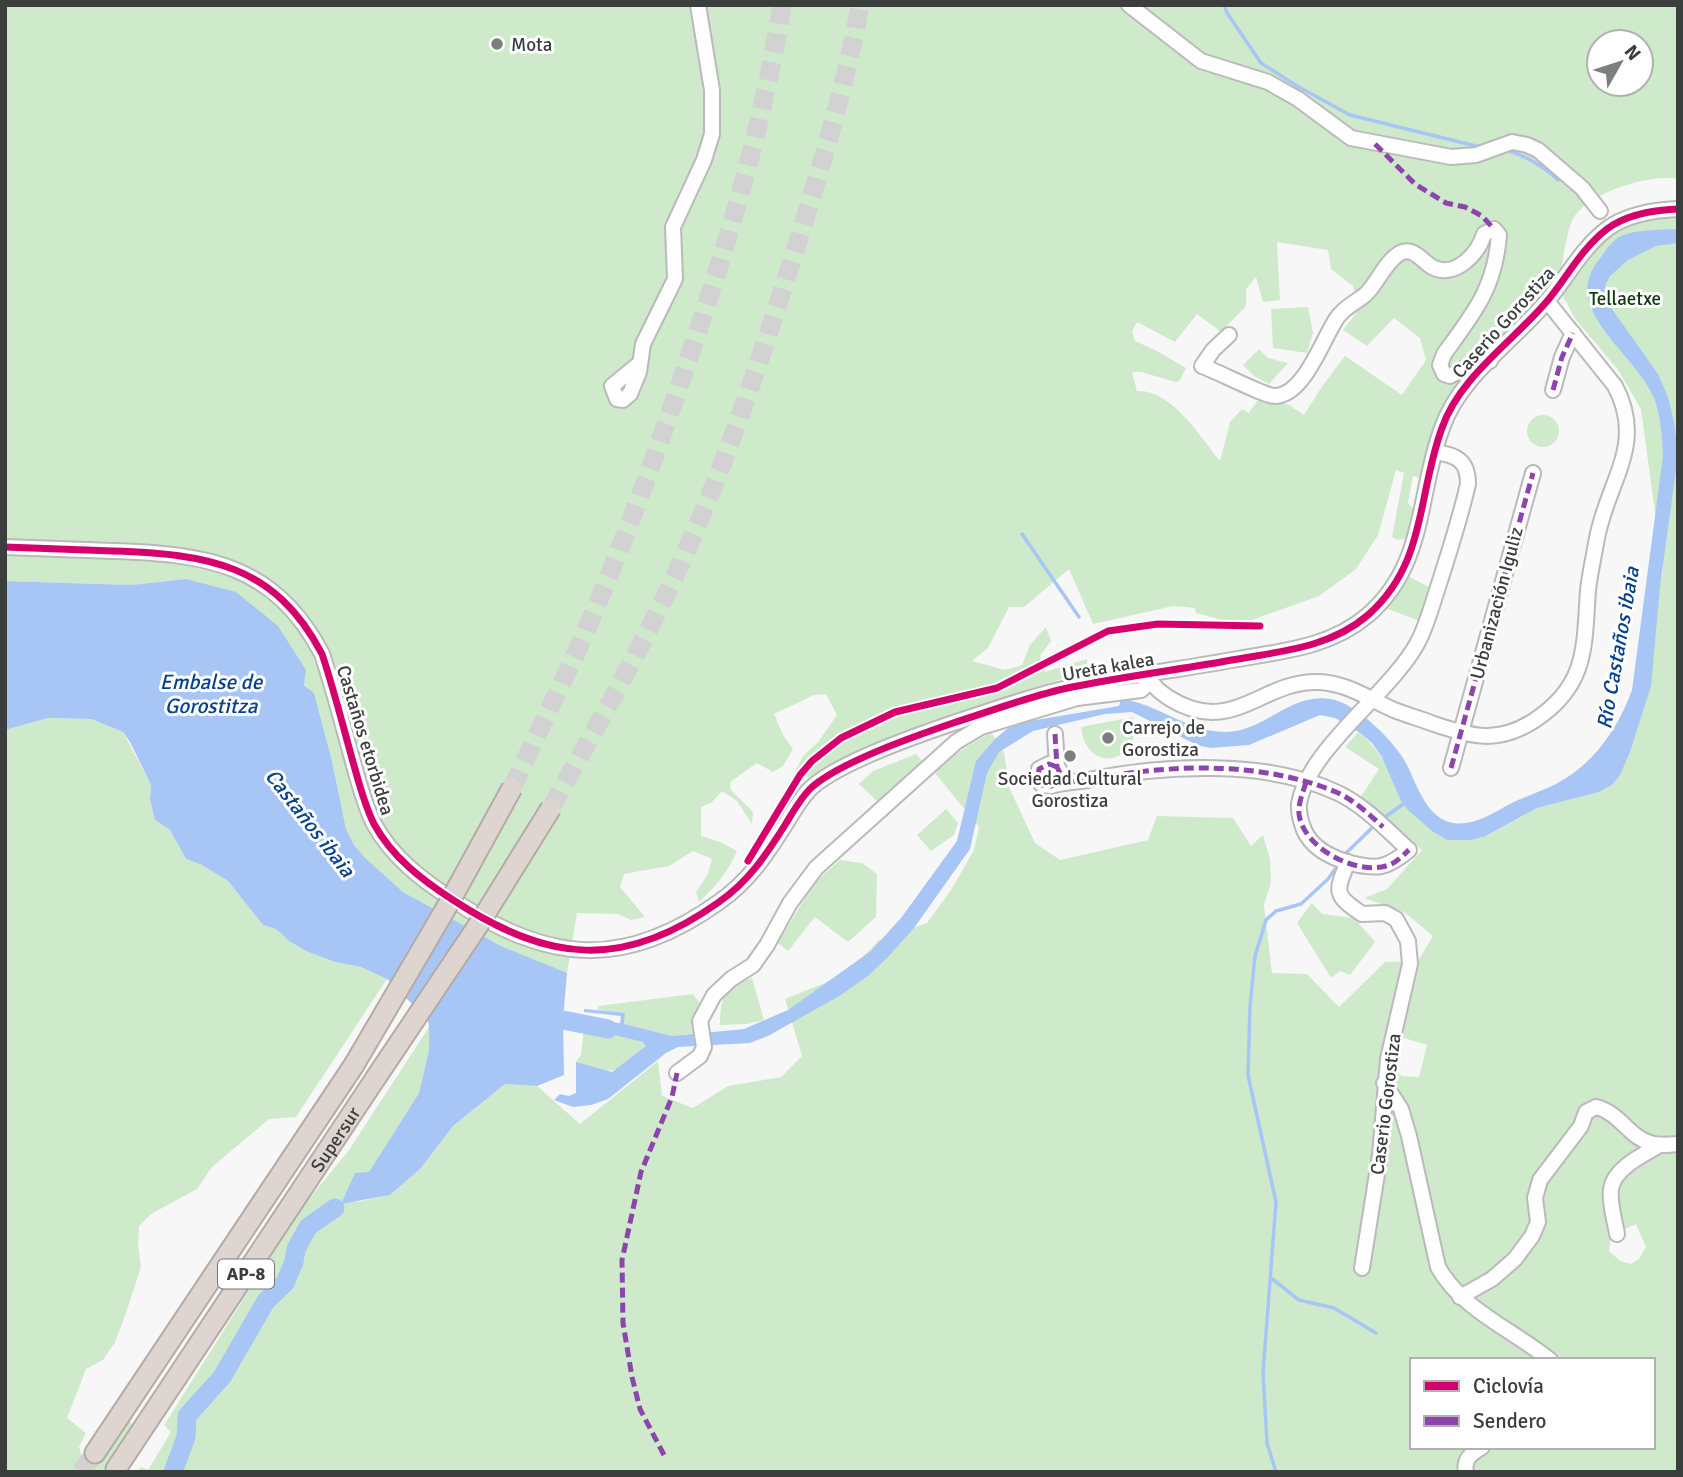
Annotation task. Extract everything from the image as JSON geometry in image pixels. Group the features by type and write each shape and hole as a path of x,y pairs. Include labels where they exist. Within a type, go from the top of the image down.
{"highway":[{"name":"Supersur","path":"95,1453 354,1065 449,903 512,788"},
{"name":"Supersur","path":"116,1469 479,924 551,808"}],"street":[{"path":"640,363 643,344 675,279 673,227 704,160 712,134 712,90 698,5"},
{"path":"1129,5 1201,61 1268,82 1298,99 1351,138 1451,157 1476,155 1513,142 1527,145 1538,150 1582,188 1600,211"},
{"name":"Caserio Gorostiza","path":"1321,642 1357,625 1374,610 1404,569 1417,539 1435,452 1451,407 1464,388 1547,302 1588,247 1605,230 1629,217 1651,211 1678,209"},
{"path":"1229,335 1213,350 1202,366 1265,394 1284,394 1294,387 1312,365 1338,316 1364,295 1389,262 1399,254 1412,252 1434,268 1459,266 1471,258 1480,247 1485,234 1494,229 1499,235 1493,277 1440,365 1444,374 1450,376 1477,361 1490,361"},
{"path":"1368,704 1460,733 1480,737 1501,735 1534,721 1566,693 1579,670 1585,646 1589,586 1598,534 1625,453 1628,430 1622,401 1615,386 1547,302"},
{"path":"1553,390 1562,357 1573,333"},
{"path":"1055,734 1057,766 1045,764 1038,773 1042,785 1130,772 1184,768 1241,770 1306,782 1338,793 1379,823 1409,850 1385,867 1348,862 1316,847 1299,817 1299,804 1306,782 1328,749 1409,658 1420,638 1451,549 1468,475 1456,456 1435,452"},
{"name":"Urbanización Iguliz","path":"1451,768 1533,473"},
{"name":"Castaños etorbidea","path":"5,547 160,552 204,559 230,567 261,583 293,611 313,636 322,654 368,810 381,835 398,856 425,882 472,913 521,937 574,950"},
{"name":"Ureta kalea","path":"574,950 620,949 657,939 720,902 742,884 761,862 810,789 828,776 864,758 935,730 1070,687 1149,679 1321,642"},
{"name":"Ureta kalea","path":"1149,679 1173,700 1205,711 1223,712 1240,708 1284,687 1314,682 1334,683 1368,704"},
{"name":"Ureta kalea","path":"677,1073 694,1063 704,1047 700,1021 714,995 731,979 753,965 790,903 816,868 956,742 994,723 1077,698 1142,690 1149,679"},
{"name":"Caserio Gorostiza","path":"1348,862 1338,887 1339,896 1362,914 1385,913 1395,919 1408,941 1410,964 1384,1083 1380,1155 1362,1268"},
{"path":"1384,1083 1401,1109 1409,1136 1438,1267 1460,1297 1547,1358"},
{"path":"1460,1297 1492,1279 1515,1259 1532,1236 1538,1222 1535,1198 1540,1180 1581,1126 1586,1112 1596,1107 1609,1110 1647,1143 1660,1146 1678,1144"},
{"path":"1617,1234 1611,1188 1620,1172 1639,1157 1660,1146"},
{"path":"1466,1472 1464,1466 1471,1454 1479,1449"}],"green space":[{"name":"Tellaetxe","path":"5,5 1678,5 1678,179 1636,182 1591,201 1573,219 1561,267 1588,236 1610,218 1649,203 1678,201 1678,1472 137,1472 141,1467 148,1470 171,1432 164,1425 253,1284 272,1244 349,1150 429,1027 429,1050 419,1093 369,1172 357,1202 390,1195 421,1168 453,1126 505,1084 537,1086 580,1124 658,1061 662,1096 693,1108 728,1086 781,1077 802,1056 785,999 832,980 857,963 879,940 927,923 951,890 974,850 979,827 935,773 954,755 991,732 1004,752 1009,787 1035,843 1060,860 1148,840 1157,816 1233,818 1251,846 1263,835 1270,859 1271,883 1264,905 1272,973 1307,974 1339,1007 1385,962 1418,961 1433,936 1404,912 1364,898 1387,889 1422,850 1360,798 1379,769 1345,747 1358,732 1375,748 1408,810 1487,836 1537,808 1599,792 1612,785 1663,571 1641,409 1618,370 1576,320 1563,296 1499,358 1470,392 1444,436 1432,482 1413,476 1408,503 1413,508 1413,525 1408,538 1398,540 1392,537 1404,473 1396,470 1378,535 1356,569 1319,596 1252,620 1222,620 1196,613 1195,608 1173,606 1093,624 1069,569 1024,607 1009,607 988,648 972,661 1005,670 1022,665 1030,645 1046,627 1051,641 1040,656 1045,672 1087,659 1087,671 887,738 839,759 809,778 796,770 803,756 818,742 837,715 826,694 814,695 774,714 783,735 793,749 783,766 773,772 757,763 730,782 731,790 753,812 752,824 737,801 722,791 711,803 701,807 701,836 737,851 716,885 699,902 696,892 708,874 712,859 693,851 669,866 624,874 620,887 645,917 631,920 618,914 577,913 567,973 503,947 403,892 365,859 346,829 314,693 186,579 131,585 5,581","holes":["1277,242 1328,250 1331,269 1353,286 1359,309 1343,330 1367,346 1394,318 1420,338 1426,360 1402,395 1345,356 1304,415 1289,405 1260,397 1249,413 1242,409 1230,422 1220,461 1173,406 1150,392 1137,391 1132,372 1176,382 1186,368 1135,341 1132,331 1137,322 1175,342 1197,314 1221,332 1246,306 1246,289 1256,277 1263,302 1280,300","1404,1038 1427,1045 1419,1077 1402,1076 1393,1068 1400,1042","1636,1224 1646,1247 1639,1259 1631,1264 1620,1261 1609,1251 1611,1235"]},
{"path":"1308,307 1313,333 1307,353 1273,348 1271,309"},
{"path":"1259,349 1268,358 1288,363 1269,384 1254,376 1243,365"},
{"path":"1543,415 1555,419 1559,431 1555,443 1543,447 1531,443 1527,431 1531,419"},
{"path":"1406,575 1433,589 1422,622 1383,607"},
{"name":"Carrejo de Gorostiza","path":"1133,717 1134,732 1131,744 1114,758 1103,758 1093,753 1085,743 1081,727"},
{"path":"48,718 91,719 123,732 151,785 150,800 155,820 170,830 186,859 202,865 228,881 263,925 276,929 289,941 306,951 335,962 361,967 387,979 296,1117 269,1119 212,1167 197,1189 151,1214 139,1226 141,1267 126,1313 115,1342 103,1360 86,1369 67,1418 86,1433 79,1447 82,1457 99,1462 128,1421 134,1425 108,1469 111,1472 5,1472 5,730"},
{"path":"916,754 924,764 879,803 859,784 873,771"},
{"path":"946,809 958,823 954,835 931,851 917,835"},
{"path":"840,860 862,863 877,874 876,917 848,942 815,917 788,951 778,943 814,883"},
{"path":"1312,903 1322,914 1354,918 1375,942 1350,975 1340,971 1331,978 1297,923"},
{"path":"752,978 764,1020 720,1025 721,1007 726,994 735,985"},
{"path":"693,994 699,1002 695,1021 697,1033 672,1036 623,1024 625,1014 598,1010 598,1006"},
{"path":"584,1028 647,1043 620,1067 614,1070 600,1069 576,1062 581,1055"}],"water":[{"path":"1678,229 1678,243 1656,246 1628,260 1610,276 1605,286 1607,302 1658,374 1668,397 1678,455 1660,587 1651,686 1630,752 1620,775 1612,785 1599,792 1537,808 1486,836 1471,840 1447,840 1432,831 1401,801 1382,757 1372,743 1335,718 1320,715 1249,745 1210,748 1197,745 1132,712 1105,714 1033,731 999,752 987,773 970,849 914,928 869,975 841,995 768,1036 750,1043 678,1047 666,1053 608,1099 591,1105 573,1107 554,1100 560,1094 569,1096 576,1093 576,1062 612,1072 646,1046 643,1042 584,1028 584,1019 620,1023 621,1016 584,1012 584,1009 625,1013 624,1024 672,1036 744,1029 788,1010 871,951 901,918 957,841 976,761 1007,729 1024,722 1119,706 1121,699 1150,707 1206,730 1236,731 1308,700 1335,700 1354,709 1385,735 1406,763 1428,806 1439,817 1457,823 1483,818 1552,786 1577,770 1606,740 1632,690 1663,456 1660,419 1654,398 1645,381 1594,314 1588,297 1589,279 1602,255 1619,237 1640,231"},
{"name":"Embalse de Gorostitza","path":"186,579 236,592 278,626 306,670 304,685 314,693 346,829 365,858 403,892 503,947 567,973 563,1020 564,1075 537,1086 505,1084 453,1126 421,1168 390,1195 341,1204 355,1173 369,1172 419,1093 429,1050 426,1009 413,1005 387,979 361,967 335,962 306,951 276,929 263,925 228,881 202,865 186,859 170,830 155,820 150,800 151,785 123,732 91,719 48,718 5,730 5,581 131,585"}],"waterway":[{"path":"1224,5 1261,63 1297,86 1350,115 1480,147"},
{"path":"1506,150 1534,162 1558,180"},
{"path":"1022,534 1079,617"},
{"path":"1381,820 1406,802"},
{"path":"1343,856 1375,825"},
{"path":"1276,1472 1267,1443 1263,1373 1276,1202 1248,1075 1255,956 1266,920 1276,911 1301,904 1328,879 1338,865"},
{"name":"Río Castaños ibaia","path":"537,1020 563,1020 608,1029"},
{"path":"173,1472 186,1437 187,1416 222,1377 266,1301 285,1283 296,1249 308,1227 335,1208"},
{"path":"1271,1278 1299,1300 1334,1308 1376,1333"}],"tunnel":[{"path":"512,788 592,616 633,515 670,412 713,286 753,147 782,5"},
{"path":"551,808 659,609 691,540 734,433 814,190 860,5"},
{"path":"81,1472 95,1453"}],"marked path":[{"path":"1375,144 1415,184 1446,203 1465,207 1482,216 1494,229"},
{"path":"1553,390 1562,357 1573,333"},
{"path":"1451,768 1533,473"},
{"path":"1055,734 1057,767 1060,773"},
{"path":"1057,767 1049,764 1039,769 1038,778 1042,785 1184,768 1247,770 1277,775 1343,795 1383,827"},
{"path":"1306,782 1299,814 1310,838 1320,848 1346,862 1374,868 1392,864 1409,850"},
{"path":"664,1455 640,1409 632,1377 623,1323 622,1260 641,1172 672,1097 677,1073"}],"cycle path":[{"path":"5,547 179,556 208,561 235,570 260,583 283,600 303,624 322,654 367,809 381,836 399,857 419,876 453,900 488,921 522,936 554,946 586,950 618,948 651,939 684,924 730,894 764,857 808,791 825,777 861,758 940,727 1043,694 1092,683 1289,650 1322,641 1354,626 1387,595 1401,573 1418,527 1442,428 1461,392 1548,300 1582,254 1607,229 1641,214 1678,209"},
{"path":"748,861 800,775 812,761 841,738 895,712 997,688 1108,631 1158,624 1260,626"}],"place":[{"name":"Mota","path":"497,44"},
{"name":"Carrejo de Gorostiza","path":"1108,738"},
{"name":"Sociedad Cultural Gorostiza","path":"1070,756"}],"water label":[{"name":"Castaños ibaia","path":"310,823"}]}
